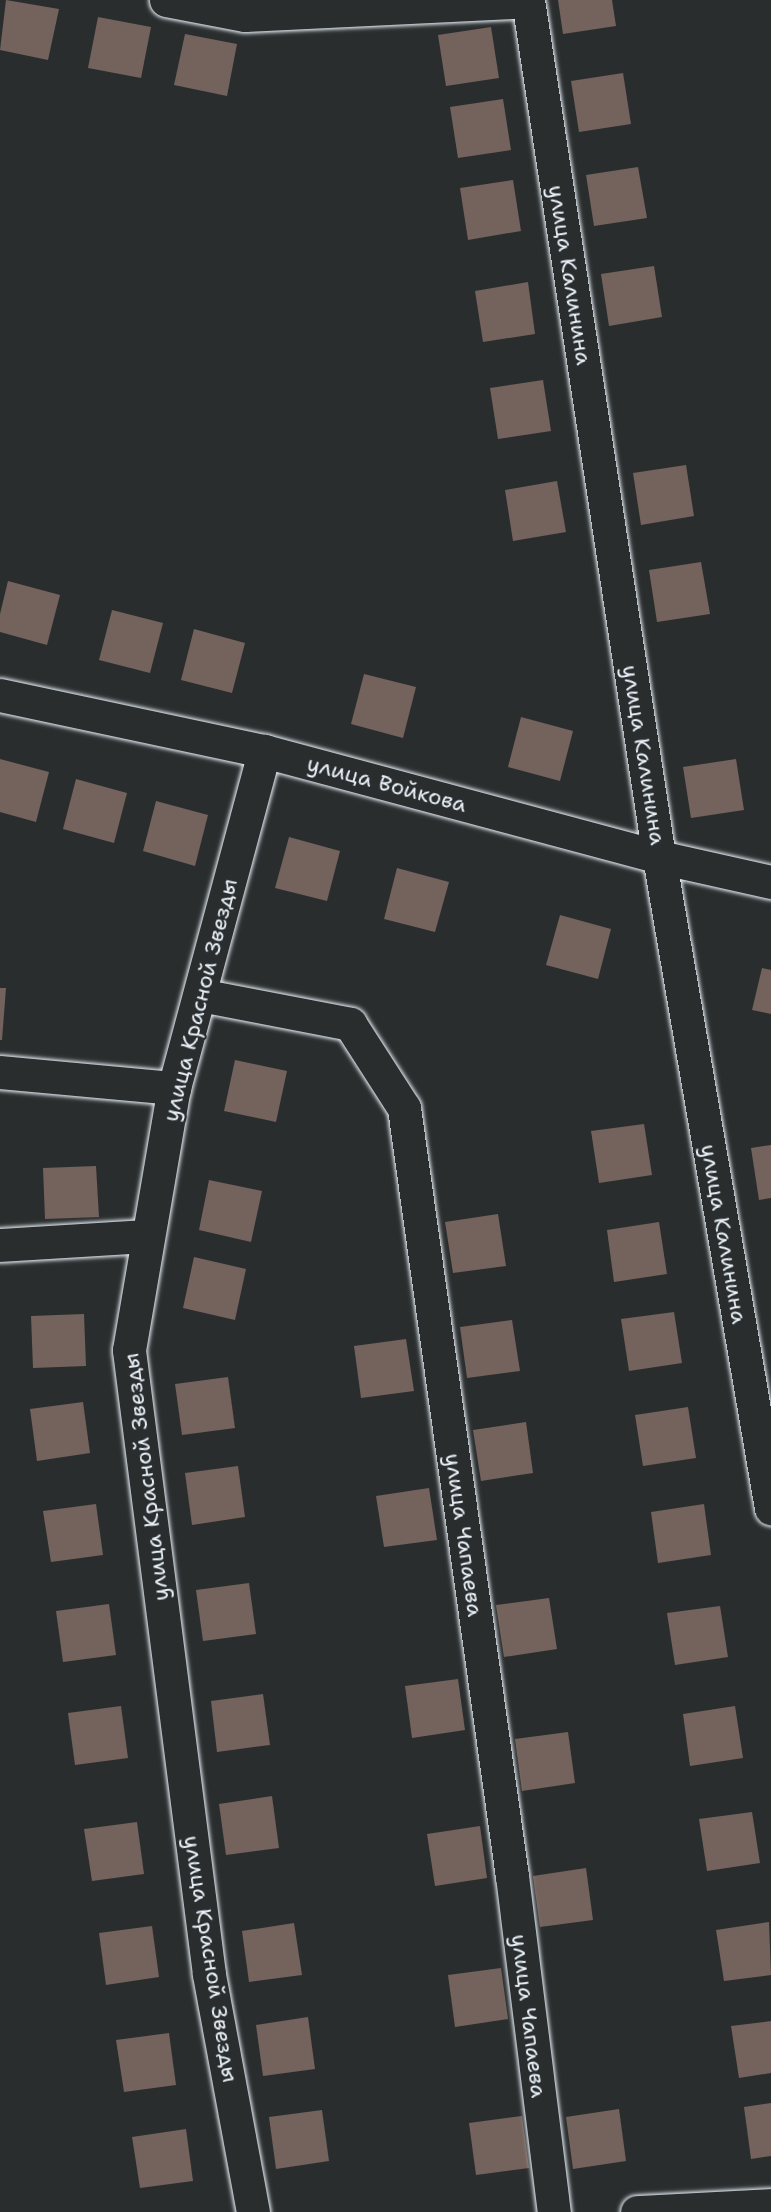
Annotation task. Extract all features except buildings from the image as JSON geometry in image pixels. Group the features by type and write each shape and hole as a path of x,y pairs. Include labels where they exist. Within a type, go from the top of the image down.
{"street":[{"path":"166,0 245,15 528,1"},
{"name":"улица Калинина","path":"528,1 659,857 771,1508"},
{"name":"улица Войкова","path":"0,694 264,751 659,857 771,882"},
{"name":"улица Красной Звезды","path":"253,2212 209,1974 129,1350 146,1236 174,1088 264,751"},
{"name":"улица Чапаева","path":"200,995 350,1024 404,1108 512,1876 554,2212"},
{"path":"0,1072 174,1088"},
{"path":"0,1245 146,1236"},
{"path":"637,2212 771,2205"}]}
